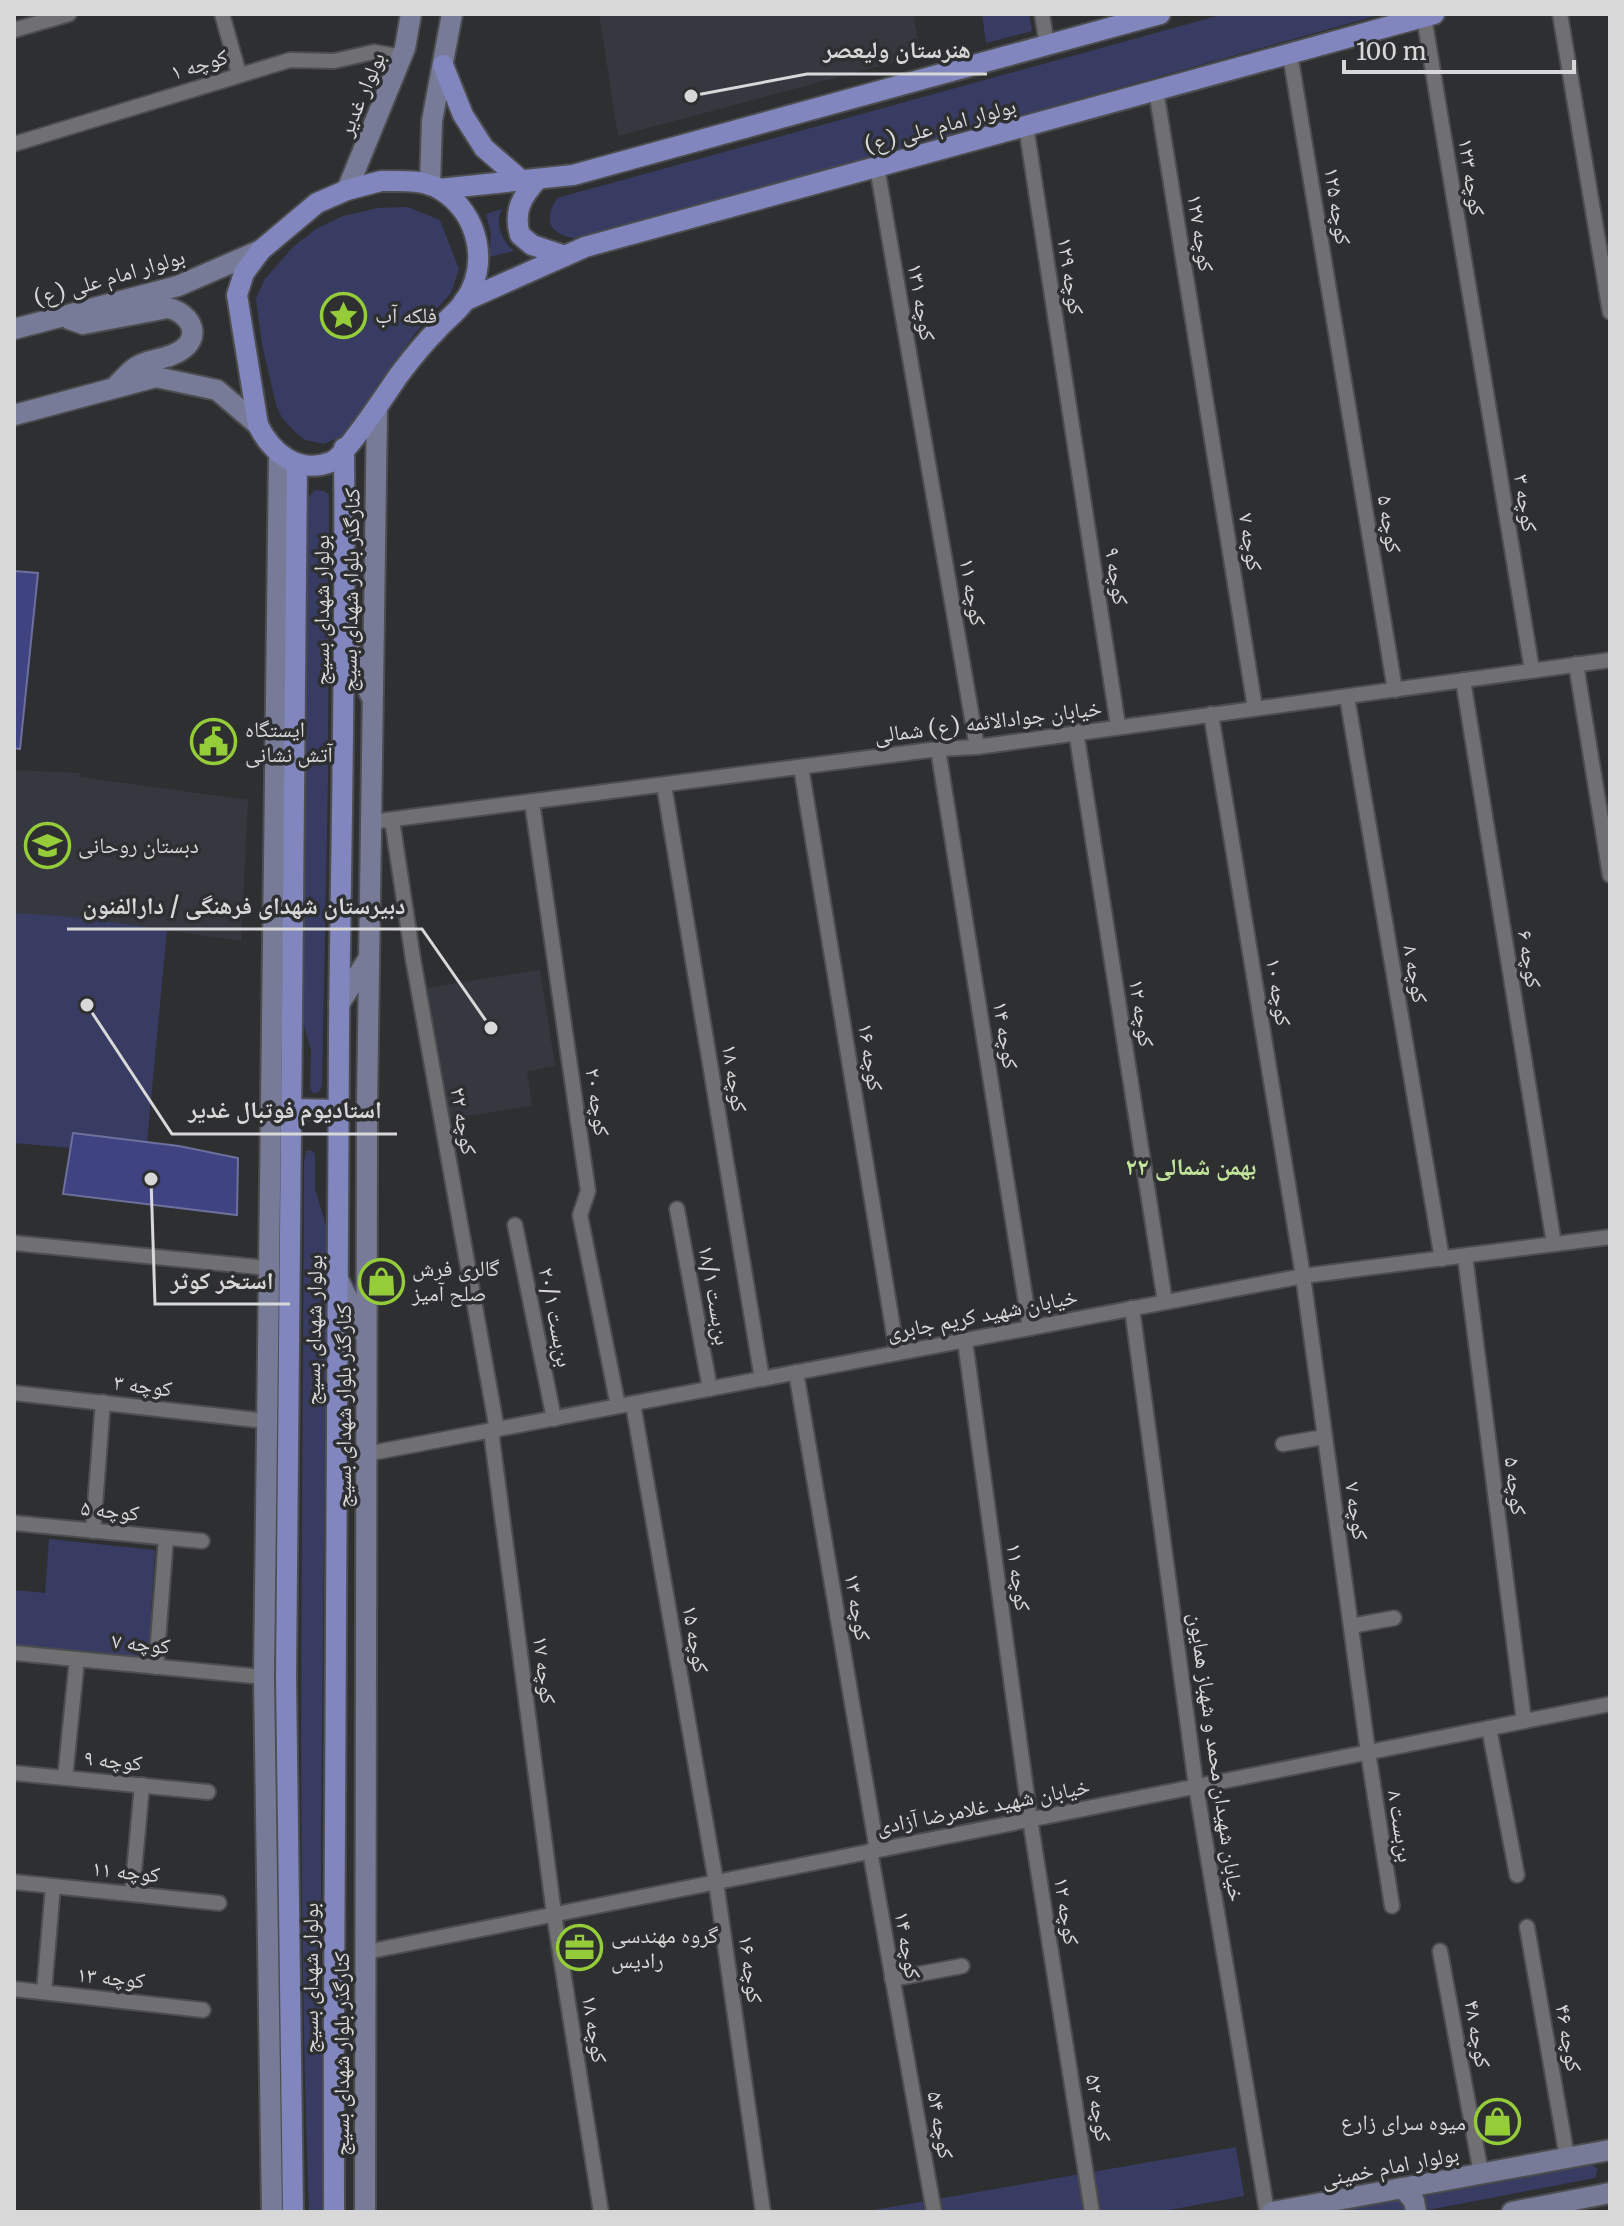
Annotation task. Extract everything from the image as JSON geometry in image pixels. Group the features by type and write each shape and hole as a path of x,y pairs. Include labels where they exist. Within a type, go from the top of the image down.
{"main road":[{"path":"435,187 462,208 475,233 480,264 464,301 421,346 334,461 316,465 288,459 267,443 258,425 237,295 244,273 261,250 317,203 347,190 381,181 415,181 435,187 573,175 1160,14"},
{"name":"بولوار امام علی (ع)","path":"464,301 585,247 1429,16"},
{"path":"443,65 463,115 484,148 530,180"},
{"path":"530,180 517,209 520,235 532,245 565,256"},
{"name":"بولوار شهدای بسیج","path":"334,2212 334,1591 339,1004 346,640 344,448"},
{"name":"بولوار شهدای بسیج","path":"288,459 295,648 286,1613 293,2212"},
{"path":"291,1109 338,1110"}],"street":[{"path":"14,30 69,14"},
{"path":"222,14 239,74"},
{"name":"بولوار غدیر","path":"347,190 402,57 412,14"},
{"path":"1042,14 1047,45"},
{"path":"1560,14 1610,312"},
{"name":"کوچه ۱۲۳","path":"1429,16 1478,344"},
{"path":"435,187 432,121 443,65 447,20"},
{"name":"کوچه ۱","path":"15,141 290,60 334,61 374,52 402,57"},
{"name":"کوچه ۱۲۵","path":"1290,54 1342,365"},
{"name":"کوچه ۱۲۷","path":"1156,90 1203,382"},
{"name":"کوچه ۱۲۹","path":"1026,126 1073,433"},
{"name":"کوچه ۱۳۱","path":"877,167 925,444"},
{"name":"بولوار امام علی (ع)","path":"14,329 178,286 261,250"},
{"path":"62,316 83,324 168,308 177,310 190,320 193,331 183,349 138,365 113,388"},
{"name":"کوچه ۳","path":"1478,344 1532,670"},
{"name":"کوچه ۵","path":"1342,365 1395,690"},
{"path":"14,415 156,377 217,390 258,425"},
{"name":"کوچه ۷","path":"1203,382 1255,708"},
{"name":"کنارگذر بلوار شهدای بسیج","path":"365,2212 369,958 381,821 373,700 377,408"},
{"name":"کوچه ۹","path":"1073,433 1118,726"},
{"name":"کوچه ۱۱","path":"925,444 977,747"},
{"path":"272,2212 264,1677 266,1421 275,692 288,459"},
{"path":"346,640 373,700"},
{"path":"275,692 295,648"},
{"name":"خیابان جوادالائمه (ع) شمالی","path":"381,821 938,749 977,747 1610,660"},
{"path":"1576,664 1610,875"},
{"name":"کوچه ۶","path":"1463,680 1554,1244"},
{"name":"کوچه ۸","path":"1347,697 1442,1259"},
{"name":"کوچه ۱۰","path":"1211,714 1303,1276"},
{"name":"کوچه ۱۲","path":"1076,731 1165,1302"},
{"name":"کوچه ۱۴","path":"938,749 1030,1328"},
{"name":"کوچه ۱۶","path":"801,767 897,1353"},
{"name":"کوچه ۱۸","path":"664,785 762,1379"},
{"name":"کوچه ۲۰","path":"532,802 588,1191 580,1215 625,1405"},
{"name":"کوچه ۲۲","path":"381,821 413,959 494,1430"},
{"path":"339,1004 369,958"},
{"name":"بن‌بست ۱۸/۱","path":"677,1209 710,1389"},
{"name":"بن‌بست ۲۰/۱","path":"515,1225 554,1419"},
{"name":"خیابان شهید کریم جابری","path":"366,1454 1303,1276 1610,1237"},
{"path":"14,1243 268,1268"},
{"name":"کوچه ۵","path":"1465,1256 1524,1721"},
{"name":"کوچه ۷","path":"1303,1276 1368,1752"},
{"path":"337,1277 367,1337"},
{"name":"خیابان شهیدان محمد و شهباز همایون","path":"1132,1308 1196,1786 1269,2212"},
{"name":"کوچه ۱۱","path":"965,1341 1030,1819"},
{"name":"کوچه ۱۳","path":"796,1372 873,1851"},
{"name":"کوچه ۳","path":"14,1393 266,1421"},
{"path":"93,1531 103,1402"},
{"name":"کوچه ۱۵","path":"625,1405 716,1882"},
{"name":"کوچه ۱۷","path":"494,1430 554,1914"},
{"path":"1283,1444 1324,1437"},
{"name":"کوچه ۵","path":"14,1523 202,1541"},
{"path":"156,1667 166,1538"},
{"path":"265,1549 286,1613"},
{"path":"334,1591 366,1555"},
{"path":"1351,1626 1394,1618"},
{"name":"کوچه ۷","path":"14,1653 264,1677"},
{"path":"65,1778 77,1659"},
{"name":"خیابان شهید غلامرضا آزادی","path":"366,1952 1610,1704"},
{"path":"1489,1728 1517,1875"},
{"name":"بن‌بست ۸","path":"1368,1752 1392,1906"},
{"name":"کوچه ۹","path":"14,1773 208,1792"},
{"path":"132,1894 142,1785"},
{"name":"کوچه ۱۲","path":"1030,1819 1061,2010"},
{"name":"کوچه ۱۴","path":"873,1851 904,2046"},
{"name":"کوچه ۱۶","path":"716,1882 763,2212"},
{"name":"کوچه ۱۱","path":"21,1883 219,1903"},
{"path":"44,1992 53,1886"},
{"name":"کوچه ۱۸","path":"554,1914 601,2212"},
{"name":"کوچه ۴۶","path":"1527,1927 1567,2157"},
{"name":"کوچه ۴۸","path":"1440,1951 1481,2173"},
{"path":"892,1979 962,1966"},
{"name":"کوچه ۱۳","path":"14,1989 203,2010"},
{"name":"کوچه ۵۲","path":"1061,2010 1092,2212"},
{"path":"270,2079 291,2039"},
{"name":"کوچه ۵۴","path":"904,2046 934,2212"},
{"name":"بولوار امام خمینی","path":"1269,2212 1610,2150"},
{"path":"1403,2188 1414,2201 1416,2212"},
{"path":"1512,2212 1573,2206 1610,2193"}],"shaded area":[{"path":"599,14 913,14 921,55 618,136"},
{"path":"982,14 1029,14 1032,31 986,43"},
{"path":"1224,14 1383,14 577,239 560,234 551,226 550,214 557,198"},
{"name":"فلکه آب","path":"408,207 440,220 459,269 451,293 416,332 344,435 324,444 305,440 282,418 276,405 262,344 256,299 264,280 294,246 316,229 343,216 378,208"},
{"path":"502,209 500,232 514,251 489,257 491,234 486,214"},
{"path":"315,490 329,495 322,1085 320,1091 314,1094 310,1089 311,1050 301,1015 308,498"},
{"path":"14,571 38,573 20,749 14,748"},
{"path":"14,770 80,773 80,777 248,800 241,941 74,917 14,914"},
{"path":"14,913 74,917 167,930 147,1142 73,1133 70,1148 14,1143"},
{"path":"540,970 555,1066 527,1071 532,1106 447,1119 427,988"},
{"path":"73,1133 179,1146 238,1158 237,1215 63,1194"},
{"path":"311,1150 315,1154 315,1189 327,1229 321,1999 328,2212 309,2212 305,2081 301,1688 304,1163 306,1151"},
{"path":"49,1539 155,1550 148,1663 14,1648 15,1590 45,1593"},
{"path":"1236,2147 1244,2196 1159,2212 862,2212"},
{"path":"1589,2163 1598,2169 1595,2178 1417,2212 1331,2212"}],"place":[{"name":"هنرستان ولیعصر","path":"691,96"},
{"name":"فلکه آب","path":"344,315"},
{"name":"ایستگاه آتش نشانی","path":"214,742"},
{"name":"دبستان روحانی","path":"47,845"},
{"name":"استادیوم فوتبال غدیر","path":"87,1005"},
{"name":"دبیرستان شهدای فرهنگی / دارالفنون","path":"491,1028"},
{"name":"استخر کوثر","path":"151,1179"},
{"name":"گالری فرش صلح آمیز","path":"381,1281"},
{"name":"گروه مهندسی رادیس","path":"580,1948"},
{"name":"میوه سرای زارع","path":"1497,2122"}],"district":[{"name":"۲۲ بهمن شمالی","path":"1191,1166"}]}
